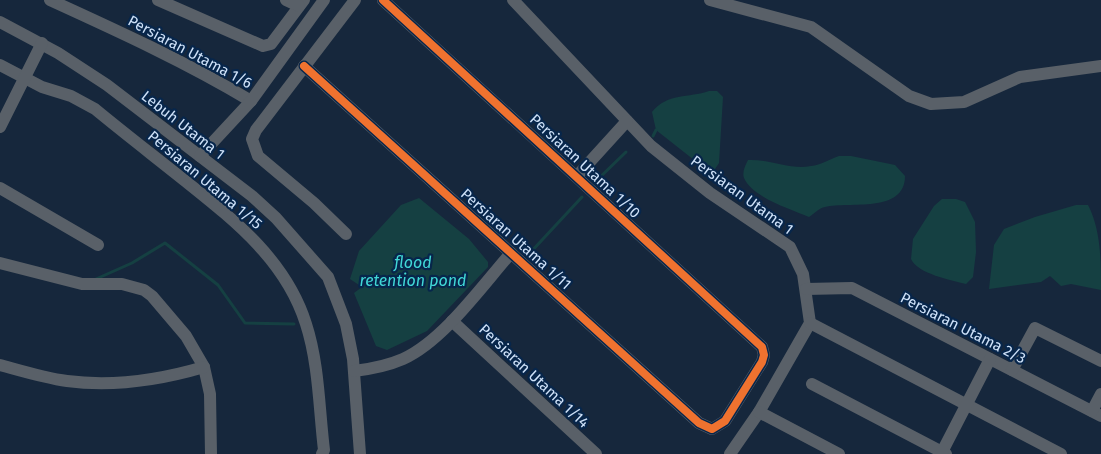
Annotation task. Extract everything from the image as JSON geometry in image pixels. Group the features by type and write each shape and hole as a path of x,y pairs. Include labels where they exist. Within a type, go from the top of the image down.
{"street":[{"name":"Persiaran Utama 1/6","path":"50,0 160,50 251,101"},
{"path":"76,12 81,0"},
{"path":"158,0 263,46 271,44 302,3 286,0"},
{"path":"200,156 251,101 324,0"},
{"path":"346,234 314,202 258,156 252,139 256,130 355,0"},
{"name":"Persiaran Utama 1/10","path":"383,0 762,348 764,355 762,362 725,421 712,429"},
{"name":"Persiaran Utama 1","path":"513,0 651,146 710,193 790,248 803,274 810,323"},
{"path":"710,0 811,27 909,96 930,104 964,102 1020,77 1101,66"},
{"name":"Lebuh Utama 1","path":"0,22 42,43 106,85 252,196 276,218 328,277 346,324 354,371"},
{"path":"0,127 42,43"},
{"name":"Persiaran Utama 1/15","path":"0,65 42,87 71,96 95,109 237,223 270,257 299,305 307,326 314,356 324,450 322,454"},
{"name":"Persiaran Utama 1/11","path":"304,66 699,423 712,429"},
{"path":"577,176 627,121"},
{"path":"0,188 98,245"},
{"path":"360,454 354,371 376,369 404,358 421,348 452,321 511,253"},
{"path":"0,263 82,284 122,284 144,290 159,302 186,336 204,367 210,393 211,454"},
{"name":"Persiaran Utama 2/3","path":"806,289 852,288 1097,414"},
{"name":"Persiaran Utama 1/14","path":"452,321 596,454"},
{"path":"735,452 810,323 1061,454"},
{"path":"1012,370 1035,328 1101,361"},
{"path":"812,384 944,453 990,359"},
{"path":"0,365 62,380 93,383 160,379 204,367"},
{"path":"1097,414 1101,394"},
{"path":"759,412 839,454"}],"water":[{"path":"717,91 723,97 719,163 715,169 708,171 656,130 652,112 671,99"},
{"path":"839,156 851,156 895,165 905,176 903,188 896,196 886,201 874,204 825,207 809,217 764,197 749,185 743,176 748,160 803,167"},
{"name":"flood retention pond","path":"419,198 469,239 488,262 488,267 427,331 387,350 376,346 354,293 362,287 350,279 359,251 401,205"},
{"path":"942,199 956,199 965,202 975,222 976,252 973,277 966,284 920,269 911,259 913,239 934,206"},
{"path":"1076,205 1088,205 1096,225 1101,290 1071,284 1061,286 1050,276 1041,282 989,289 994,245 1004,229"}],"waterway":[{"path":"653,136 656,130"},
{"path":"595,182 626,152"},
{"path":"529,254 582,197"},
{"path":"96,279 132,263 165,243 218,285 245,323 294,324"}],"cycle path":[{"path":"304,66 699,423 712,429 725,421 762,362 764,355 762,347 383,0"}]}
